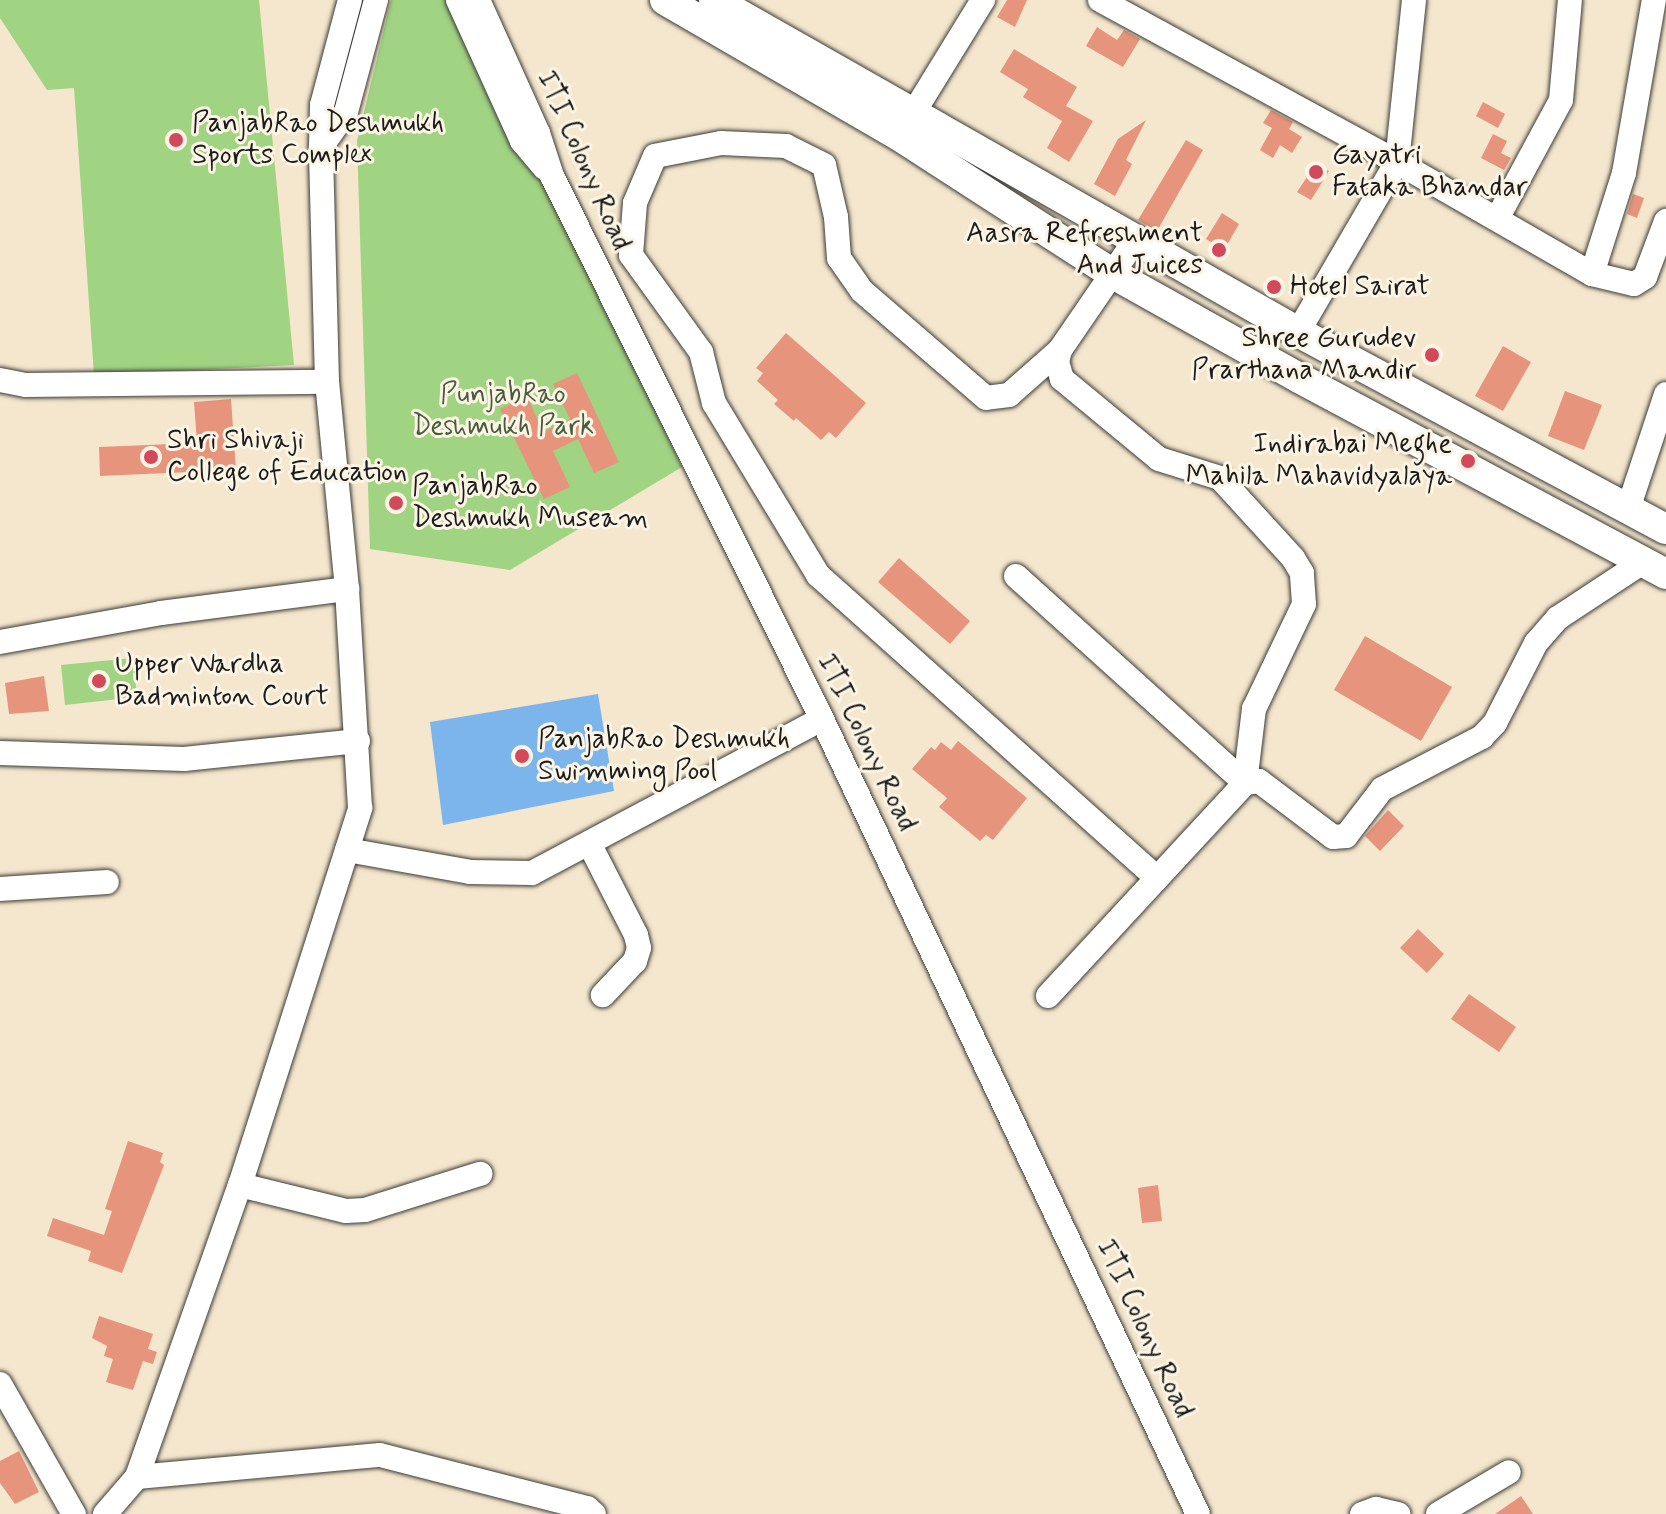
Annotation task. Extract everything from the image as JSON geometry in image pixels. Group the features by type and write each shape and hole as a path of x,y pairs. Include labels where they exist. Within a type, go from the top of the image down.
{"main road":[{"path":"665,0 898,135 1113,274 1299,378 1659,569"},
{"path":"714,0 1298,332 1666,529"}],"street":[{"path":"108,1513 137,1477 240,1185 360,808 347,589 327,382 321,147 322,105 350,0"},
{"path":"321,147 346,112 376,0"},
{"path":"458,0 522,141 552,176"},
{"name":"ITI Colony Road","path":"478,0 538,133 552,176 822,719 1198,1514"},
{"path":"914,112 983,0"},
{"path":"1100,0 1397,162 1592,274 1627,284 1645,277 1666,221"},
{"path":"1298,332 1397,162 1414,0"},
{"path":"1497,219 1561,100 1570,0"},
{"path":"1592,274 1624,173 1658,12"},
{"path":"1136,239 1060,350 1009,395 986,398 862,291 839,258 836,217 824,165 786,146 721,143 655,156 635,203 631,255 701,352 714,403 818,575 1157,878"},
{"path":"1048,996 1245,783 1254,709 1304,604 1302,573 1293,558 1220,478 1159,459 1062,379 1057,362 1060,350"},
{"path":"0,380 26,385 327,382"},
{"path":"1628,509 1666,394"},
{"path":"1245,783 1259,781 1333,837 1346,836 1382,789 1482,737 1495,723 1536,643 1558,618 1659,569"},
{"path":"1016,576 1245,783"},
{"path":"0,642 161,613 347,589"},
{"path":"347,850 470,872 532,873 822,719"},
{"path":"0,753 184,759 358,741"},
{"path":"589,843 636,935 639,948 635,961 603,995"},
{"path":"0,889 107,882"},
{"path":"240,1185 346,1211 365,1210 480,1174"},
{"path":"0,1384 74,1514"},
{"path":"137,1477 380,1455 587,1508 594,1514"},
{"path":"1438,1514 1509,1472"},
{"path":"1362,1514 1376,1509 1398,1514"}],"green space":[{"name":"PanjabRao Deshmukh Sports Complex","path":"0,0 259,0 294,365 94,375 74,88 47,90 0,18"},
{"name":"PunjabRao Deshmukh Park","path":"391,0 461,0 682,467 510,570 370,549 357,141"},
{"name":"Upper Wardha Badminton Court","path":"133,658 137,697 65,705 61,665"}],"water":[{"name":"PanjabRao Deshmukh Swimming Pool","path":"598,694 614,791 443,825 430,722"}],"building":[{"path":"1007,0 1027,0 1015,27 997,17"},
{"path":"1097,27 1117,40 1124,30 1140,39 1123,67 1086,46"},
{"path":"1014,49 1077,87 1066,106 1093,121 1069,162 1047,148 1062,121 1023,97 1028,89 1000,72"},
{"path":"1483,102 1505,114 1498,128 1476,116"},
{"path":"1271,110 1293,122 1289,129 1302,137 1292,153 1280,145 1273,158 1260,150 1272,128 1263,123"},
{"path":"1146,120 1126,160 1132,164 1115,196 1094,184 1118,139"},
{"path":"1493,134 1507,141 1501,153 1511,158 1504,170 1481,158"},
{"path":"1186,140 1203,150 1157,231 1138,220"},
{"path":"1315,165 1329,171 1311,200 1297,192"},
{"path":"1633,194 1644,198 1637,218 1627,214"},
{"path":"1222,213 1239,224 1224,250 1206,239"},
{"path":"786,333 866,403 836,438 829,432 821,440 796,418 794,421 774,404 778,400 757,381 763,373 756,368"},
{"path":"1503,346 1531,362 1503,411 1475,396"},
{"path":"577,373 619,462 594,473 578,439 553,451 570,487 544,499 500,409 527,396 543,432 570,419 553,384"},
{"path":"1565,391 1602,405 1584,450 1548,436"},
{"path":"231,399 236,470 100,476 99,447 197,443 194,402"},
{"path":"899,558 970,621 950,644 878,582"},
{"path":"1365,636 1452,687 1421,741 1334,690"},
{"path":"44,676 49,711 9,714 5,683"},
{"path":"958,741 1027,798 993,840 986,835 980,841 939,807 947,798 912,769 931,747 935,750 941,742 951,750"},
{"path":"1388,810 1404,826 1380,851 1365,836"},
{"path":"1418,929 1444,954 1427,973 1400,948"},
{"path":"1469,994 1516,1027 1499,1052 1451,1019"},
{"path":"128,1141 163,1153 160,1162 164,1165 122,1273 88,1261 91,1251 47,1236 53,1218 104,1235 112,1211 105,1209"},
{"path":"1158,1185 1162,1221 1142,1223 1138,1188"},
{"path":"99,1316 153,1334 148,1349 157,1352 153,1364 143,1361 133,1390 106,1382 113,1359 104,1356 107,1346 92,1338"},
{"path":"19,1451 39,1492 15,1504 0,1483 0,1461"},
{"path":"1521,1496 1533,1514 1495,1514"}],"place":[{"name":"PanjabRao Deshmukh Sports Complex","path":"176,140"},
{"name":"Gayatri Fataka Bhandar","path":"1316,172"},
{"name":"Aasra Refreshment And Juices","path":"1219,250"},
{"name":"Hotel Sairat","path":"1274,287"},
{"name":"Shree Gurudev Prarthana Mandir","path":"1432,355"},
{"name":"Shri Shivaji College of Education","path":"151,457"},
{"name":"Indirabai Meghe Mahila Mahavidyalaya","path":"1468,461"},
{"name":"PanjabRao Deshmukh Museam","path":"396,503"},
{"name":"Upper Wardha Badminton Court","path":"99,681"},
{"name":"PanjabRao Deshmukh Swimming Pool","path":"522,756"}]}
